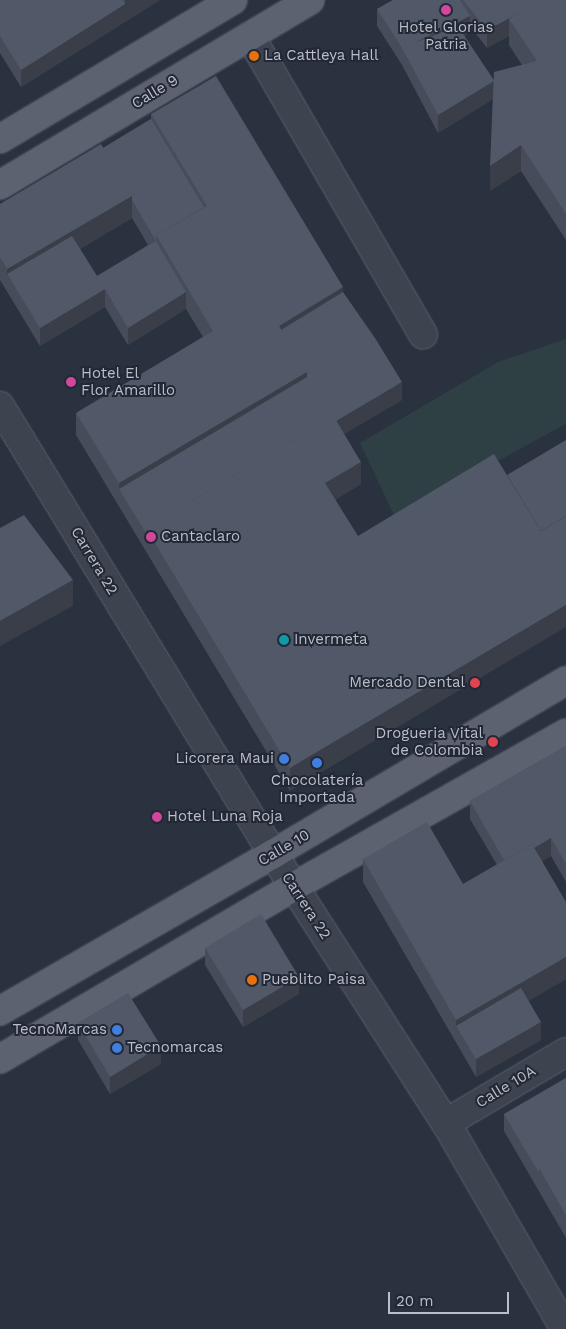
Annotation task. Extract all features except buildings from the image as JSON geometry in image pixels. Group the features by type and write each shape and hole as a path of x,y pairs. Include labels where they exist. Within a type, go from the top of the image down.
{"main road":[{"path":"0,139 233,0"},
{"name":"Calle 9","path":"0,185 310,0"},
{"name":"Calle 10","path":"0,1011 273,854 566,681"},
{"path":"0,1058 293,887 566,733"}],"street":[{"path":"250,36 423,334"},
{"name":"Carrera 22","path":"0,406 293,887 446,1123 565,1329"},
{"name":"Calle 10A","path":"446,1123 566,1052"}],"shaded area":[{"path":"566,339 566,424 395,517 360,443 498,362"}],"place":[{"name":"Hotel Glorias Patria","path":"446,10"},
{"name":"La Cattleya Hall","path":"254,56"},
{"name":"Hotel El Flor Amarillo","path":"71,382"},
{"name":"Cantaclaro","path":"151,537"},
{"name":"Invermeta","path":"284,640"},
{"name":"Mercado Dental","path":"475,683"},
{"name":"Drogueria Vital de Colombia","path":"493,742"},
{"name":"Licorera Maui","path":"284,759"},
{"name":"Chocolatería Importada","path":"317,763"},
{"name":"Hotel Luna Roja","path":"157,817"},
{"name":"Pueblito Paisa","path":"252,980"},
{"name":"TecnoMarcas","path":"117,1030"},
{"name":"Tecnomarcas","path":"117,1048"}]}
